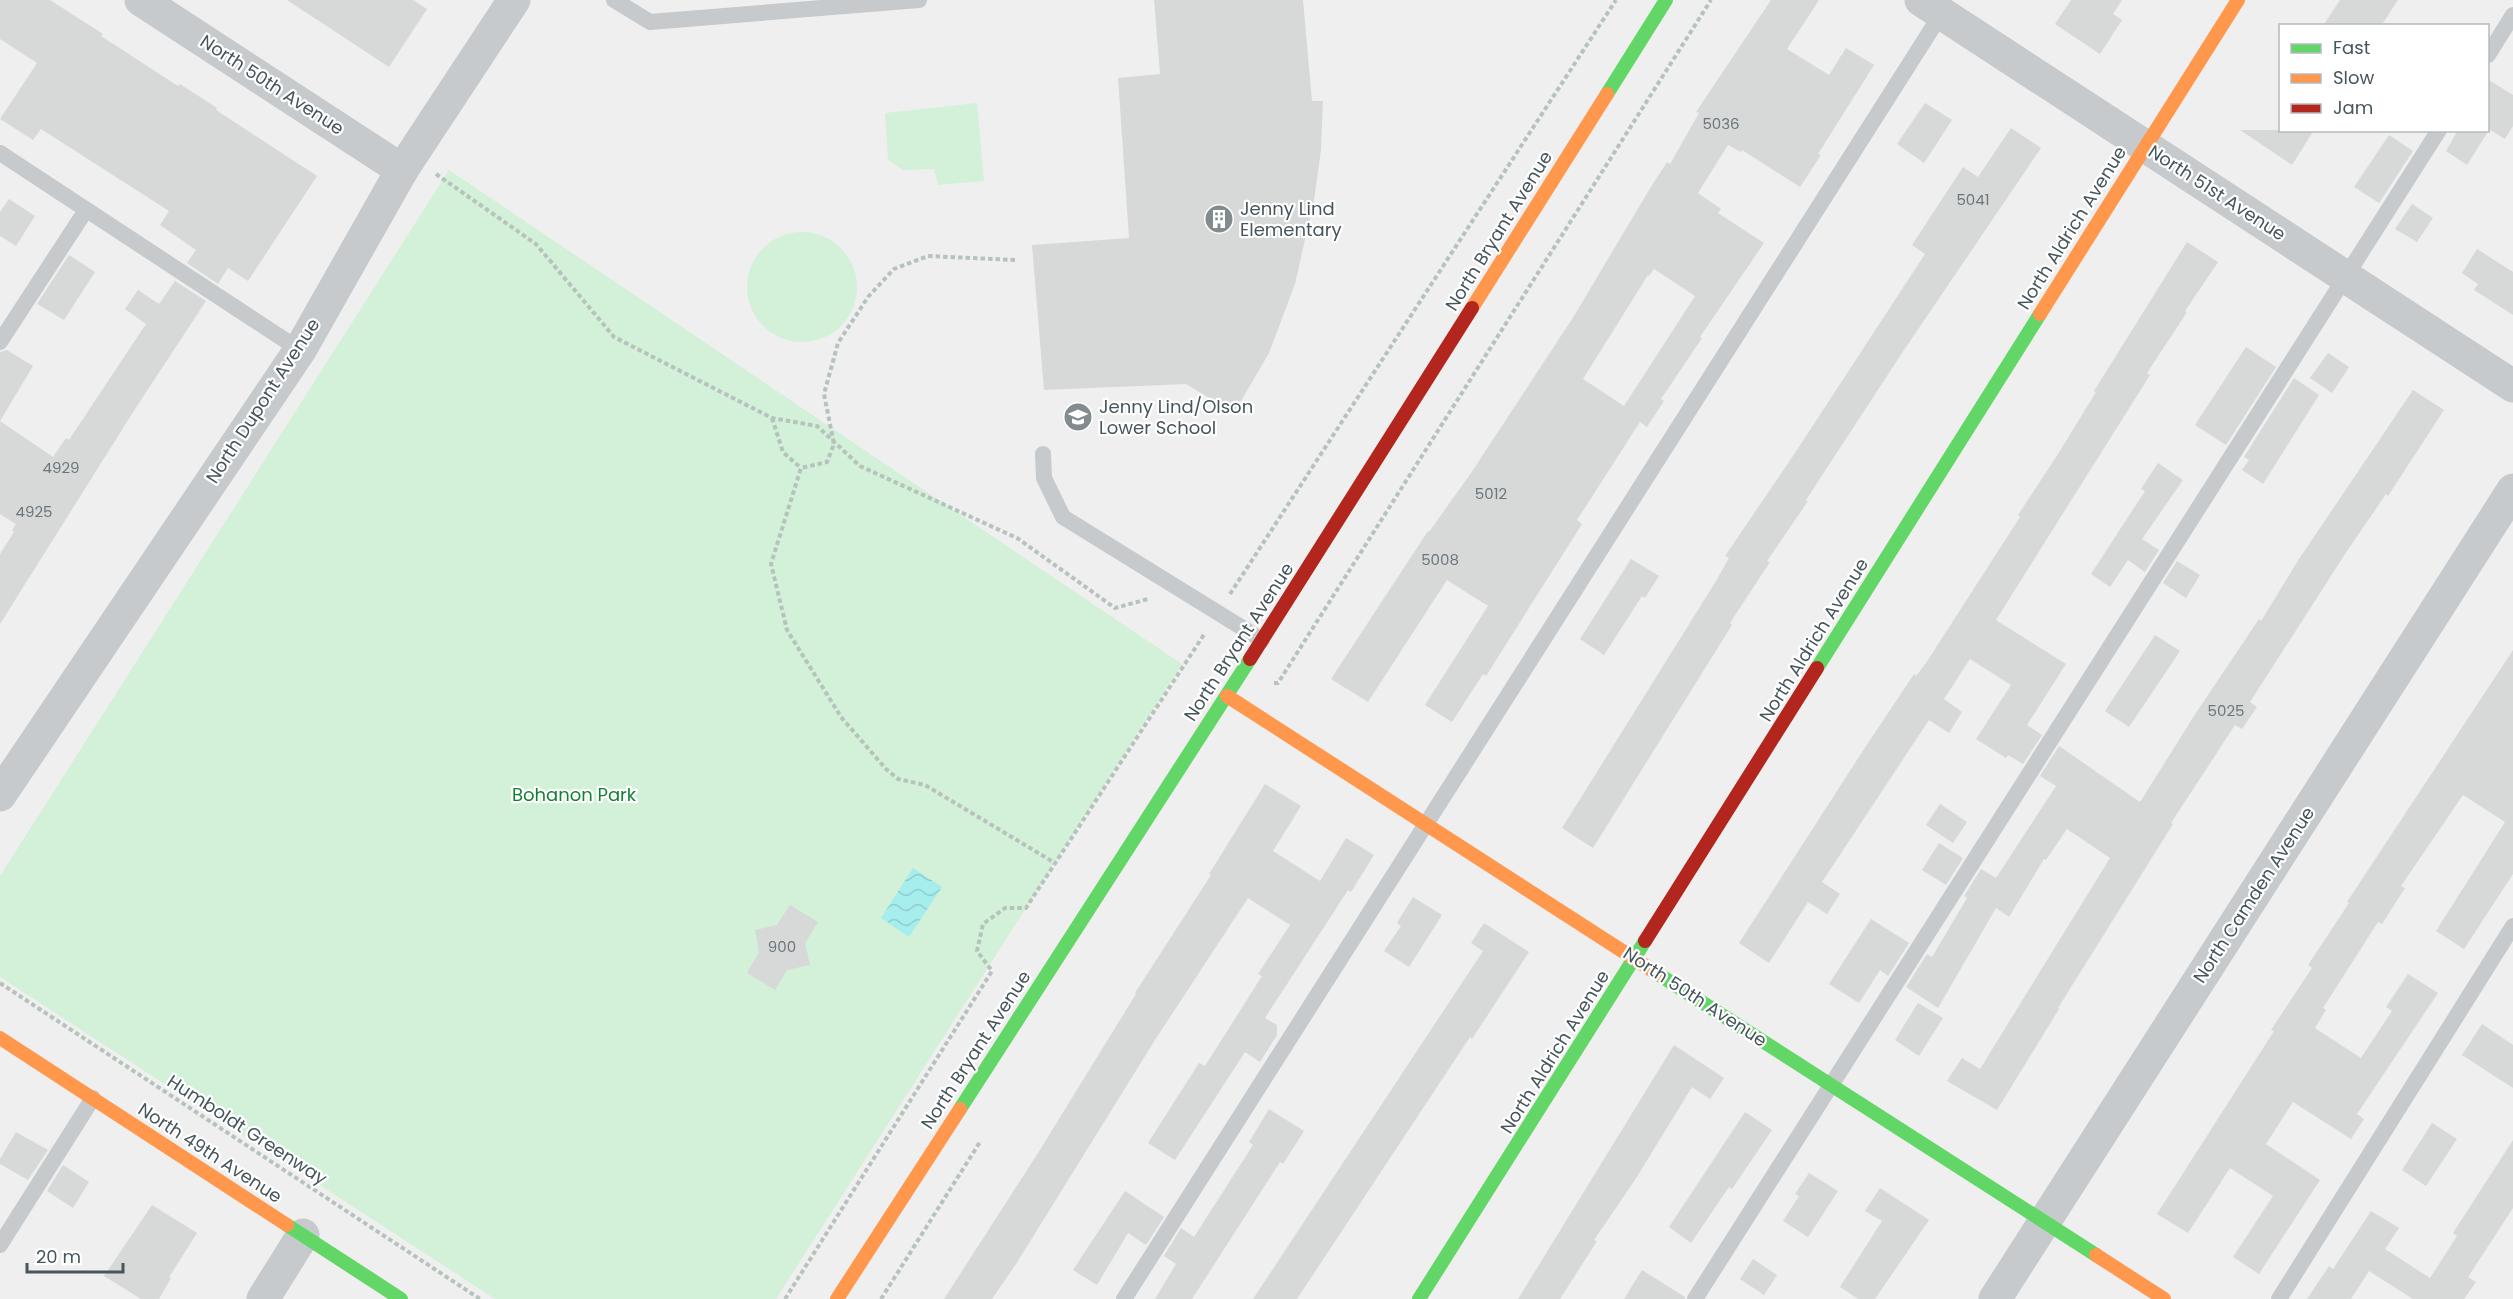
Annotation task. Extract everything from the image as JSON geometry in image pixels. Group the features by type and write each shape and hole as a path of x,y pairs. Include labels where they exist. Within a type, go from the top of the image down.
{"street":[{"name":"North 50th Avenue","path":"141,0 402,170"},
{"name":"North Dupont Avenue","path":"0,795 300,350 402,170 514,0"},
{"name":"North Bryant Avenue","path":"837,1299 1263,640 1666,0"},
{"name":"North Aldrich Avenue","path":"1419,1299 2238,0"},
{"name":"North 51st Avenue","path":"1938,5 2145,146 2513,386"},
{"name":"North Camden Avenue","path":"1995,1299 2513,490"},
{"name":"North 50th Avenue","path":"1227,696 2164,1299"},
{"name":"North 49th Avenue","path":"0,1038 401,1299"},
{"path":"263,1299 303,1235"}],"lane":[{"path":"614,0 651,22 919,0"},
{"path":"1124,1299 1427,825 1938,5"},
{"path":"2489,52 2513,15"},
{"path":"1695,1299 2438,132"},
{"path":"0,153 300,350"},
{"path":"0,342 86,210"},
{"path":"1043,454 1044,478 1063,517 1263,640"},
{"path":"2279,1299 2513,926"},
{"path":"0,1245 93,1098"}],"path":[{"path":"785,1299 992,971 976,951 983,924 1005,908 1026,908 1616,0"},
{"path":"1272,682 1278,682 1711,0"},
{"path":"436,174 536,244 614,337 772,418 817,426 860,466 1017,538 1115,608 1151,598"},
{"path":"801,468 827,462 834,444 824,394 838,343 868,297 894,269 928,256 1015,260"},
{"path":"772,418 783,452 801,468"},
{"path":"801,468 771,564 787,630 841,717 898,779 925,785 1055,863"},
{"name":"Humboldt Greenway","path":"0,983 480,1299"}],"green space":[{"path":"977,103 984,181 938,185 934,169 903,170 888,160 885,113"},
{"name":"Bohanon Park","path":"449,170 1182,664 776,1299 495,1299 0,977 0,876"},
{"path":"802,232 823,236 841,248 853,266 857,287 853,308 841,326 823,338 802,342 781,338 763,326 751,308 747,287 751,266 763,248 781,236"}],"water":[{"path":"913,868 942,887 909,937 881,918"}],"building":[{"path":"0,0 50,0 103,34 101,36 178,86 180,84 317,176 248,281 228,268 218,284 187,263 196,250 160,225 169,211 41,129 33,140 0,119 37,63 0,39"},
{"path":"287,0 413,0 427,9 389,67"},
{"name":"Jenny Lind Elementary","path":"1154,0 1303,0 1312,101 1323,101 1321,150 1314,200 1295,284 1269,353 1234,413 1186,384 1044,390 1032,245 1129,238 1118,78 1160,74"},
{"path":"1771,0 1819,0 1787,49 1829,75 1846,48 1874,65 1800,187 1742,150 1741,152 1728,145 1698,193 1721,209 1718,213 1764,243 1700,337 1702,338 1661,399 1664,401 1647,427 1640,422 1577,520 1582,524 1486,676 1483,674 1452,722 1425,705 1488,606 1447,580 1368,702 1331,679 1574,316 1649,190 1667,162 1670,164 1699,113 1696,112","holes":["1654,269 1695,296 1624,406 1583,379"]},
{"path":"2071,0 2122,0 2113,14 2122,20 2100,54 2055,24"},
{"path":"2340,0 2398,0 2382,24 2324,24"},
{"path":"2489,80 2513,95 2513,126 2505,139 2489,129"},
{"path":"1925,103 1952,120 1924,163 1897,144"},
{"path":"2011,128 2041,148 1806,500 1808,501 1767,561 1770,562 1730,623 1732,625 1593,848 1562,828 1716,581 1729,558 1725,556 1925,254 1912,245 1963,167 1978,177"},
{"path":"2240,130 2313,132 2292,165"},
{"path":"2457,132 2488,132 2467,165 2446,151"},
{"path":"2389,135 2413,151 2379,203 2354,187"},
{"path":"9,199 35,216 16,246 0,236 0,212"},
{"path":"2412,204 2433,218 2417,242 2395,229"},
{"path":"2187,242 2218,262 2185,311 2187,312 2147,373 2150,375 1996,620 2066,664 2027,725 2042,735 2023,764 2008,755 2006,758 1976,739 2011,685 1970,659 1944,699 1962,712 1949,733 1929,720 1822,882 1840,894 1827,914 1808,902 1769,963 1739,943 1866,746 1914,674 1916,676 1926,663 2020,517 2018,515 2058,454 2096,392 2094,391"},
{"path":"2477,249 2513,272 2513,315 2474,290 2478,284 2462,273"},
{"path":"69,255 95,272 64,320 37,304"},
{"path":"175,281 206,301 0,624 0,554 14,532 12,530 16,524 0,514 0,421 53,457 66,438 69,440 146,324 125,309 138,290 159,304"},
{"path":"2246,347 2276,367 2226,445 2195,425"},
{"path":"7,350 33,366 0,421 0,352"},
{"path":"2328,353 2349,367 2332,393 2310,378"},
{"path":"2294,378 2319,395 2263,484 2242,470 2249,460 2244,457"},
{"path":"2413,390 2444,410 2388,496 2386,494 2345,554 2250,702 2257,707 2242,729 2235,725 2171,823 2173,824 1997,1110 1947,1081 1962,1058 1980,1069 2110,858 2067,829 2046,860 2044,859 2009,917 1996,908 1938,1008 1906,987 1927,954 1932,957 1967,898 1964,896 1981,869 1996,878 2056,786 2040,776 2059,746 2140,802 2194,716 2259,619 2261,621 2299,559"},
{"path":"2158,463 2183,480 2142,539 2159,550 2145,572 2128,560 2110,587 2091,574 2145,491 2141,489"},
{"path":"1631,559 1659,576 1645,598 1642,596 1604,655 1580,639"},
{"path":"2177,561 2200,575 2186,598 2163,583"},
{"path":"2155,635 2180,651 2129,727 2105,711"},
{"path":"2513,650 2513,874 2464,949 2436,931 2505,822 2463,795 2401,886 2405,888 2382,924 2378,922 2323,1008 2326,1010 2315,1028 2361,1058 2392,1011 2386,1007 2408,974 2438,993 2357,1114 2364,1119 2351,1139 2293,1102 2266,1144 2320,1180 2259,1274 2233,1257 2273,1196 2230,1168 2188,1233 2157,1214 2274,1031 2271,1030 2312,968 2308,965 2349,903 2347,902"},
{"path":"1265,784 1301,806 1273,851 1320,881 1346,838 1374,855 1351,892 1348,890 1265,1018 1277,1025 1277,1035 1260,1062 1245,1052 1175,1160 1148,1143 1199,1063 1205,1066 1262,976 1258,974 1290,925 1248,898 1155,1040 992,1299 944,1299 1038,1153"},
{"path":"1940,804 1967,822 1953,843 1926,825"},
{"path":"1939,843 1963,858 1946,885 1922,870"},
{"path":"1413,897 1442,915 1409,967 1384,951 1401,926 1397,923"},
{"path":"790,905 818,922 805,943 810,965 787,970 775,990 747,973 759,952 755,930 777,925"},
{"path":"1871,919 1909,943 1888,976 1880,970 1859,1003 1829,984"},
{"path":"1484,923 1529,952 1472,1039 1470,1037 1297,1299 1253,1299 1483,951 1471,943"},
{"path":"1918,1003 1943,1018 1919,1056 1895,1040"},
{"path":"2482,1024 2513,1045 2513,1088 2462,1055"},
{"path":"1674,1045 1724,1078 1710,1099 1692,1087 1635,1180 1594,1240 1597,1241 1560,1299 1518,1299"},
{"path":"1269,1109 1304,1131 1283,1164 1280,1162 1192,1299 1155,1299 1176,1264 1164,1256 1181,1228 1194,1237 1253,1145 1249,1142"},
{"path":"1745,1112 1772,1130 1732,1189 1729,1187 1691,1243 1669,1227"},
{"path":"2432,1123 2457,1139 2426,1186 2402,1170"},
{"path":"16,1132 48,1150 28,1180 0,1164 0,1159"},
{"path":"2513,1140 2513,1208 2468,1277 2476,1282 2464,1299 2413,1299 2369,1271 2351,1299 2307,1299 2329,1266 2333,1269 2371,1211 2399,1228 2385,1249 2430,1278 2457,1236 2453,1233"},
{"path":"63,1165 89,1182 73,1208 47,1191"},
{"path":"1809,1173 1838,1191 1808,1237 1783,1221 1799,1196 1795,1194"},
{"path":"1880,1188 1929,1220 1875,1299 1858,1299 1840,1287 1882,1221 1865,1211"},
{"path":"1125,1191 1164,1217 1146,1245 1128,1233 1097,1285 1073,1270"},
{"path":"152,1205 197,1233 169,1277 171,1278 159,1299 141,1299 104,1276"},
{"path":"1753,1259 1777,1275 1764,1295 1740,1279"},
{"path":"1642,1270 1685,1297 1685,1299 1624,1299"}],"traffic: fast":[{"path":"1607,94 1666,0"},
{"path":"1817,668 2040,314"},
{"path":"960,1109 1250,659"},
{"path":"1419,1299 1645,941"},
{"path":"1658,974 2096,1255"},
{"path":"287,1225 401,1299"}],"traffic: slow":[{"path":"2040,314 2238,0"},
{"path":"1472,308 1607,94"},
{"path":"1227,696 1658,974"},
{"path":"0,1038 287,1225"},
{"path":"837,1299 960,1109"},
{"path":"2096,1255 2164,1299"}],"traffic: jam":[{"path":"1250,659 1472,308"},
{"path":"1645,941 1817,668"}],"place":[{"name":"Jenny Lind Elementary","path":"1219,219"},
{"name":"Jenny Lind/Olson Lower School","path":"1078,417"}]}
